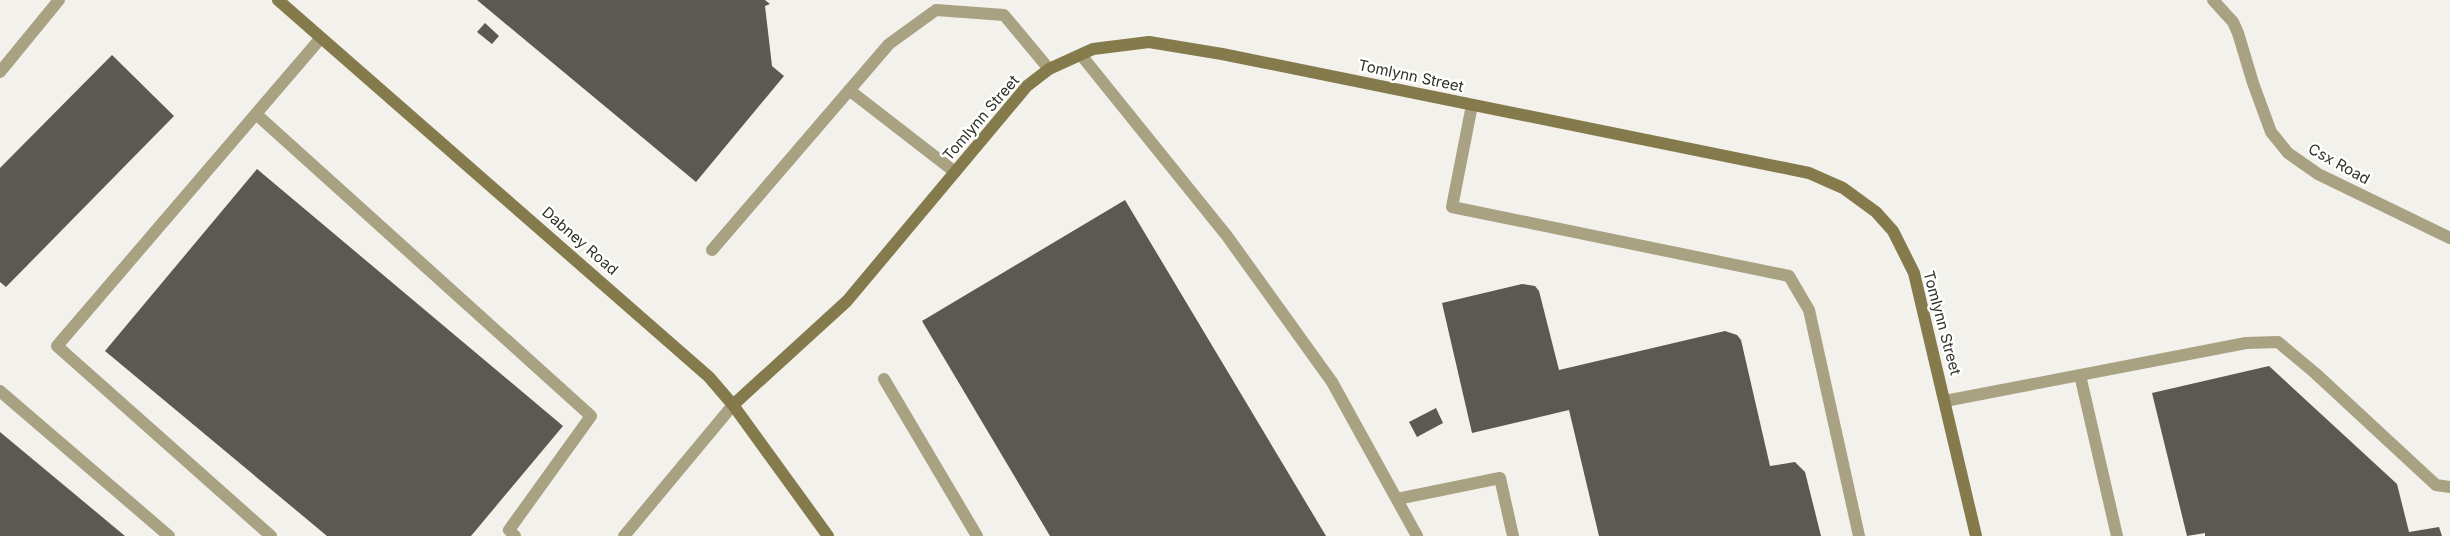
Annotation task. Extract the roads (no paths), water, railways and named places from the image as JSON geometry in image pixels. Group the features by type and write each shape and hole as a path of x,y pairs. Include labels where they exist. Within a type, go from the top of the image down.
{"street":[{"path":"0,72 59,0"},
{"name":"Dabney Road","path":"278,0 320,39 479,174 709,377 733,405 828,536"},
{"name":"Csx Road","path":"2213,0 2233,22 2271,132 2288,153 2318,174 2450,238"},
{"path":"712,250 889,44 936,10 1004,15 1049,69"},
{"path":"271,536 57,346 320,39"},
{"name":"Tomlynn Street","path":"733,405 847,301 1027,86 1049,69 1093,49 1149,42 1222,54 1809,173 1843,188 1876,212 1893,230 1914,274 1976,536"},
{"path":"1081,55 1227,236 1332,382 1417,536"},
{"path":"849,90 955,172"},
{"path":"1472,105 1452,207 1789,276 1809,310 1859,536"},
{"path":"256,114 591,416 509,530 515,536"},
{"path":"1945,401 2246,343 2278,342 2315,373 2436,485 2450,487"},
{"path":"2080,375 2117,536"},
{"path":"884,379 977,536"},
{"path":"0,391 169,536"},
{"path":"624,536 733,405"},
{"path":"1397,499 1500,478 1513,536"}]}
